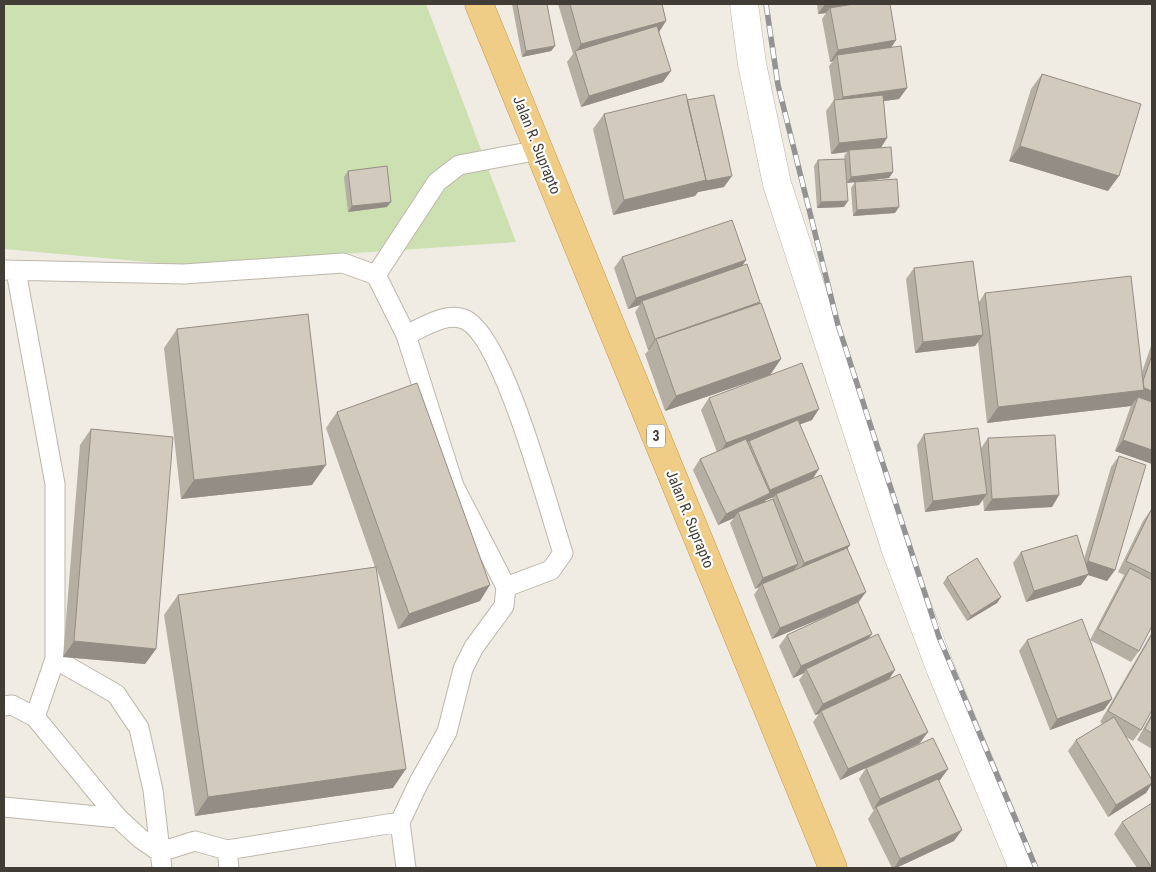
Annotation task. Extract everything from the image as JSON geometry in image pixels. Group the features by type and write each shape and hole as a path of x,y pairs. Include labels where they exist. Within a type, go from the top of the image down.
{"highway":[{"name":"Jalan R. Suprapto","path":"479,4 833,868"}],"street":[{"path":"744,4 752,64 777,184 896,550 941,670 1023,868"}],"lane":[{"path":"376,275 437,182 459,165 539,150"},
{"path":"35,717 55,658 55,484 10,271 184,274 344,263 376,275 406,335 454,486 506,587 504,606 474,647 463,669 446,732 418,782 400,822 406,868"},
{"path":"406,335 449,316 467,321 486,340 510,390 562,553 550,570 506,587"},
{"path":"55,658 116,694 138,728 154,790 161,860"},
{"path":"4,706 12,705 35,717 118,818 161,860"},
{"path":"4,807 118,818"},
{"path":"161,860 195,842 228,859 400,822"}],"green space":[{"path":"4,4 426,4 516,242 181,265 4,249"}],"building":[{"path":"517,4 547,4 555,46 526,51"},
{"path":"570,4 662,4 666,21 581,44"},
{"path":"853,4 890,4 896,40 838,50 830,8"},
{"path":"657,26 671,71 589,96 575,51"},
{"path":"901,46 907,88 843,97 837,55"},
{"path":"1042,74 1141,104 1119,176 1020,146"},
{"path":"686,94 706,180 624,200 604,114"},
{"path":"714,95 732,176 706,181 687,100"},
{"path":"883,95 887,138 839,143 834,100"},
{"path":"891,147 893,172 851,177 849,150"},
{"path":"845,159 848,201 821,202 818,160"},
{"path":"387,166 391,202 352,206 348,171"},
{"path":"897,179 899,207 857,210 855,182"},
{"path":"732,220 746,260 636,298 622,257"},
{"path":"973,261 983,335 923,342 914,268"},
{"path":"747,264 760,302 655,339 642,301"},
{"path":"1131,276 1144,390 998,407 985,293"},
{"path":"761,303 781,359 676,396 656,339"},
{"path":"308,314 326,465 194,480 177,329"},
{"path":"1152,355 1152,391 1144,388 1143,381"},
{"path":"802,363 819,409 726,443 709,398"},
{"path":"417,383 490,585 409,614 337,412"},
{"path":"1138,397 1152,402 1152,450 1123,440"},
{"path":"798,420 819,469 770,490 749,441"},
{"path":"978,428 987,494 933,501 924,434"},
{"path":"91,429 173,437 156,649 74,641"},
{"path":"1055,435 1059,495 992,499 988,438"},
{"path":"746,439 770,493 726,514 700,459"},
{"path":"1119,456 1146,465 1115,570 1088,561"},
{"path":"821,475 850,545 804,563 776,494"},
{"path":"773,499 798,564 763,578 738,512"},
{"path":"1152,511 1152,574 1126,561"},
{"path":"1077,535 1089,574 1034,591 1021,552"},
{"path":"847,548 866,592 780,628 762,584"},
{"path":"977,558 1001,597 971,616 947,577"},
{"path":"376,567 406,769 208,797 178,595"},
{"path":"1130,568 1152,580 1152,626 1139,651 1098,629"},
{"path":"858,602 872,634 801,666 787,635"},
{"path":"1082,619 1112,699 1057,719 1027,640"},
{"path":"878,634 895,670 823,704 806,669"},
{"path":"1152,634 1152,710 1141,730 1108,711"},
{"path":"900,674 928,732 848,769 821,711"},
{"path":"1152,715 1152,733 1145,729"},
{"path":"1114,717 1152,780 1152,783 1116,805 1076,740"},
{"path":"933,738 948,769 880,799 866,768"},
{"path":"938,779 962,830 900,859 876,807"},
{"path":"1152,803 1152,868 1122,822"}],"railway":[{"path":"766,4 778,85 838,325 939,637 1036,868"}]}
